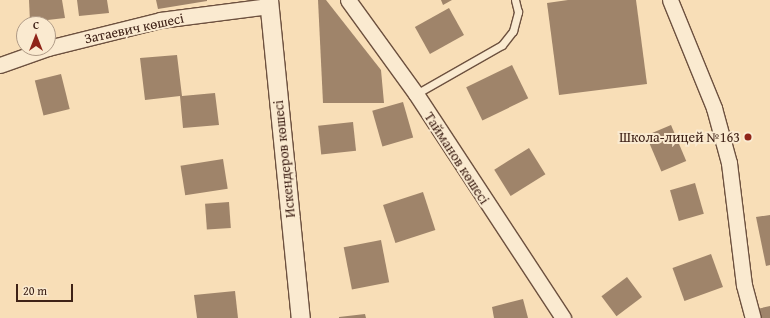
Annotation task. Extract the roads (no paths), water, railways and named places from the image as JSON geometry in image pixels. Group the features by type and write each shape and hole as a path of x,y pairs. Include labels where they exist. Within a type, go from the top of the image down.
{"street":[{"name":"Тайманов көшесі","path":"348,0 416,94 563,318"},
{"path":"670,0 714,108 729,163 744,285 753,318"},
{"name":"Затаевич көшесі","path":"56,46 160,20 269,3"},
{"name":"Искендеров көшесі","path":"269,3 301,318"},
{"name":"Затаевич көшесі","path":"0,65 25,56"}],"lane":[{"path":"416,94 502,45 513,31 518,12 515,0"}],"place":[{"name":"Школа-лицей №163","path":"748,137"}]}
